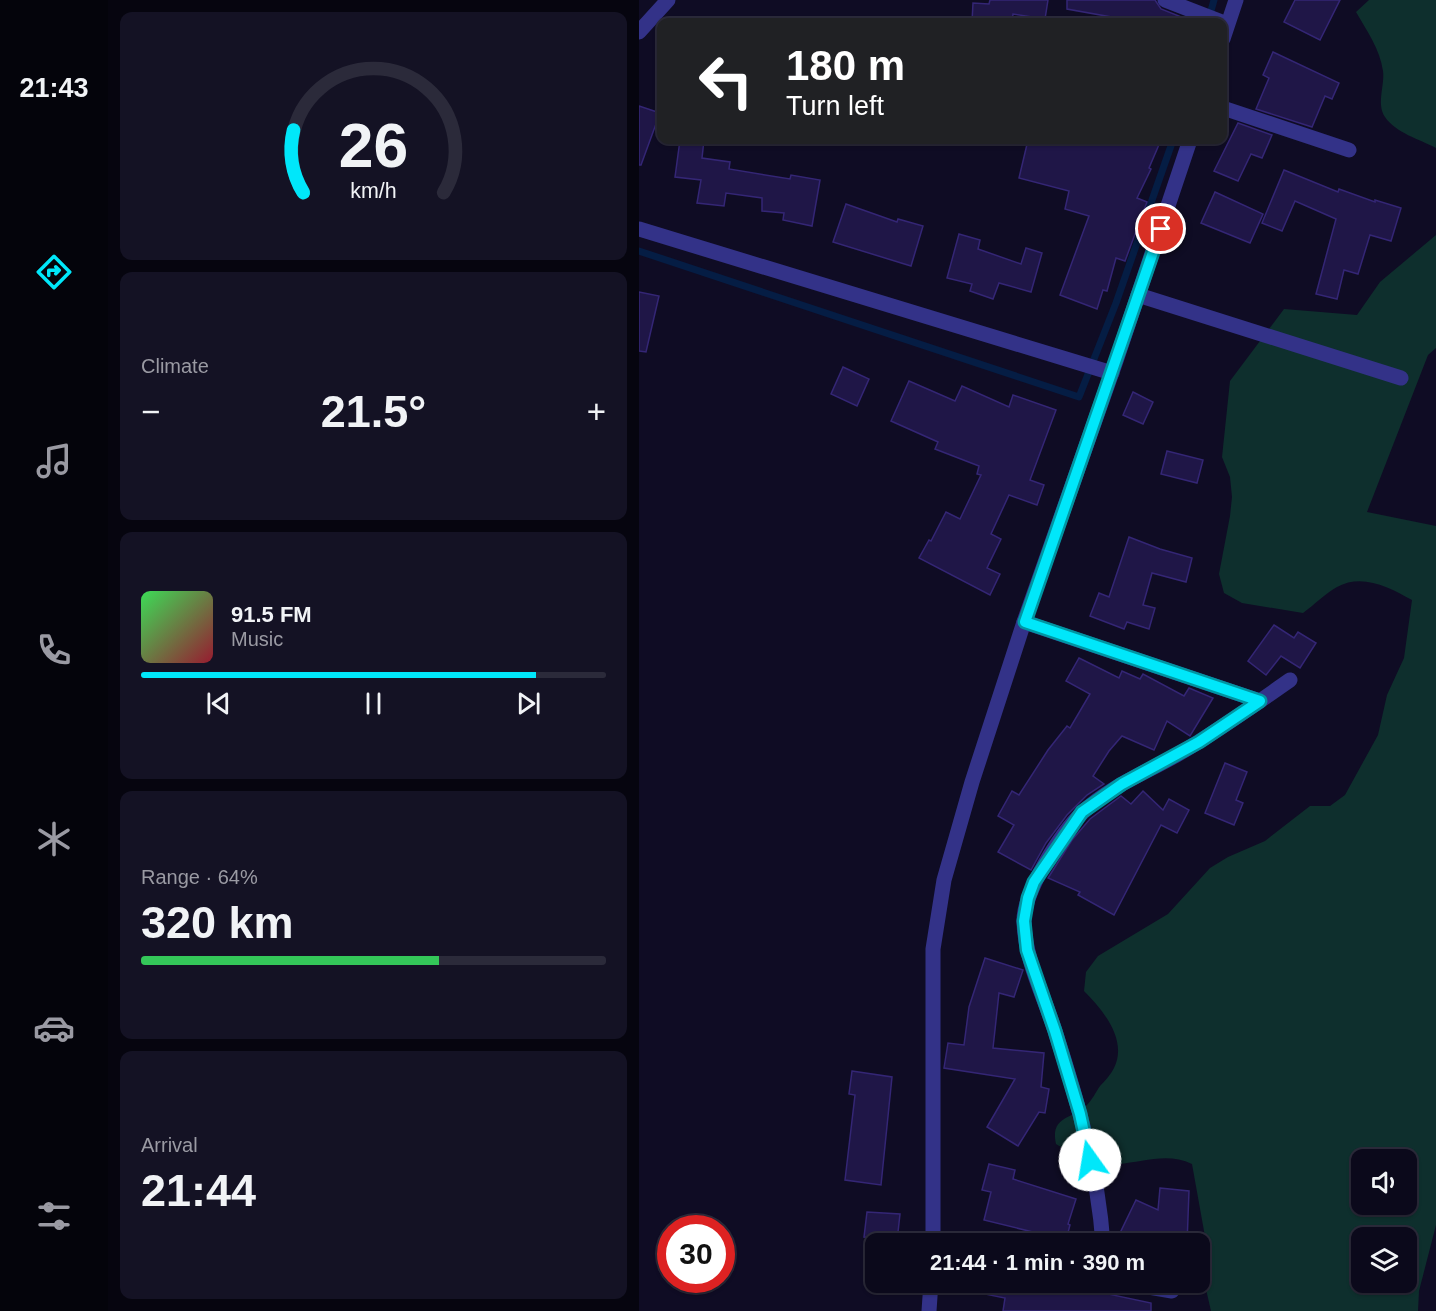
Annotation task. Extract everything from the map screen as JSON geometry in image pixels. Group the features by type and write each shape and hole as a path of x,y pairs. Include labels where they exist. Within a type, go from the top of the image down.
{"street":[{"path":"639,32 668,0"},
{"path":"1165,0 1212,18"},
{"path":"1225,18 1236,0"},
{"path":"1227,109 1349,150"},
{"path":"933,1233 931,1000 936,922 944,880 972,782 1106,372 1139,295 1189,144"},
{"path":"639,229 1106,372"},
{"path":"1139,295 1401,378"},
{"path":"1025,622 1260,701"},
{"path":"1102,1233 1095,1183 1080,1114 1027,950 1024,921 1028,898 1034,882 1082,812 1122,784 1189,748 1290,680"},
{"path":"929,1311 930,1293"}],"green space":[{"path":"1369,0 1436,0 1436,148 1395,127 1382,112 1383,71 1379,55 1356,12"},
{"path":"1436,235 1436,348 1428,355 1367,512 1436,526 1436,1225 1419,1291 1418,1311 1211,1311 1207,1293 1210,1293 1210,1233 1204,1233 1192,1164 1183,1160 1165,1158 1118,1164 1104,1162 1056,1144 1056,1128 1059,1123 1089,1103 1113,1070 1118,1057 1116,1036 1106,1016 1084,991 1086,972 1098,956 1168,914 1210,868 1228,857 1265,841 1310,806 1330,806 1345,795 1378,735 1387,695 1404,658 1412,600 1385,586 1356,581 1337,587 1303,613 1242,603 1224,593 1219,574 1232,497 1230,477 1222,457 1230,381 1284,309 1357,315 1380,282"}],"building":[{"path":"990,0 1048,0 1045,18 1013,14 1012,18 972,18 973,3 989,4"},
{"path":"1067,0 1155,0 1161,9 1184,18 1117,18 1067,9"},
{"path":"1295,0 1340,0 1320,40 1284,22"},
{"path":"1273,52 1339,83 1332,99 1325,96 1312,127 1256,109 1269,78 1263,75"},
{"path":"639,106 657,112 657,121 641,165 639,165"},
{"path":"1238,123 1272,135 1262,158 1251,154 1238,181 1214,171"},
{"path":"679,144 704,144 702,158 730,162 729,169 790,179 791,175 820,180 812,226 783,220 784,213 762,211 762,198 726,193 724,206 697,203 701,180 675,177"},
{"path":"1027,144 1159,144 1149,168 1151,169 1137,198 1147,202 1125,261 1116,258 1107,291 1103,290 1097,309 1060,295 1089,216 1065,209 1069,191 1019,178"},
{"path":"1284,170 1338,192 1339,189 1375,202 1375,200 1401,208 1391,241 1370,235 1358,274 1344,270 1337,299 1316,294 1336,219 1295,201 1282,231 1262,223"},
{"path":"1215,192 1263,214 1250,243 1201,223"},
{"path":"846,204 897,222 898,219 923,226 911,266 833,242"},
{"path":"959,234 980,240 978,249 1021,264 1026,248 1042,253 1031,292 999,283 993,299 970,291 972,284 947,278"},
{"path":"639,292 659,296 646,352 639,351"},
{"path":"843,367 869,379 857,406 831,394"},
{"path":"909,381 955,401 962,386 1009,407 1013,395 1056,410 1030,480 1044,485 1037,505 1009,495 991,534 1001,539 987,568 1000,574 990,595 919,558 946,512 960,519 981,475 977,474 979,466 935,449 938,442 891,421"},
{"path":"1133,392 1153,402 1143,424 1123,415"},
{"path":"1167,451 1203,460 1197,483 1161,474"},
{"path":"1129,537 1192,558 1186,582 1152,573 1143,605 1155,608 1149,629 1127,622 1124,629 1090,616 1099,593 1109,597"},
{"path":"1274,625 1294,638 1298,632 1316,643 1300,668 1281,656 1266,675 1248,661"},
{"path":"1079,658 1119,678 1122,671 1140,679 1143,674 1184,696 1189,688 1213,698 1190,736 1167,721 1154,750 1122,736 1093,776 1104,784 1087,795 1067,815 1046,843 1031,870 998,852 1014,825 998,816 1012,791 1019,795 1048,750 1067,726 1070,728 1090,694 1066,681"},
{"path":"1225,763 1247,772 1236,800 1243,803 1234,825 1205,813"},
{"path":"1143,791 1163,810 1169,799 1189,810 1177,833 1161,825 1114,915 1078,895 1080,892 1048,878 1072,840 1090,819 1121,796 1131,804"},
{"path":"985,958 1023,970 1014,997 999,993 993,1048 1044,1053 1041,1087 1049,1089 1045,1113 1039,1112 1018,1146 987,1127 1015,1079 944,1068 948,1043 964,1045 969,1007"},
{"path":"852,1071 892,1077 881,1185 845,1180 855,1095 849,1094"},
{"path":"989,1164 1015,1170 1013,1179 1076,1199 1068,1224 1070,1225 1068,1233 1037,1233 984,1220 991,1192 982,1190"},
{"path":"1160,1188 1189,1191 1187,1233 1120,1233 1136,1200 1158,1210"},
{"path":"867,1212 900,1214 898,1233 865,1233 864,1237"},
{"path":"980,1293 1104,1293 1151,1303 1151,1311 1003,1311 1005,1298"}],"waterway":[{"path":"1209,18 1214,0"},
{"path":"639,251 1079,397 1116,303 1172,144"}],"route":[{"path":"1090,1160 1080,1114 1027,950 1024,921 1028,898 1034,882 1082,812 1122,784 1199,742 1260,701 1025,622 1161,229"}]}
